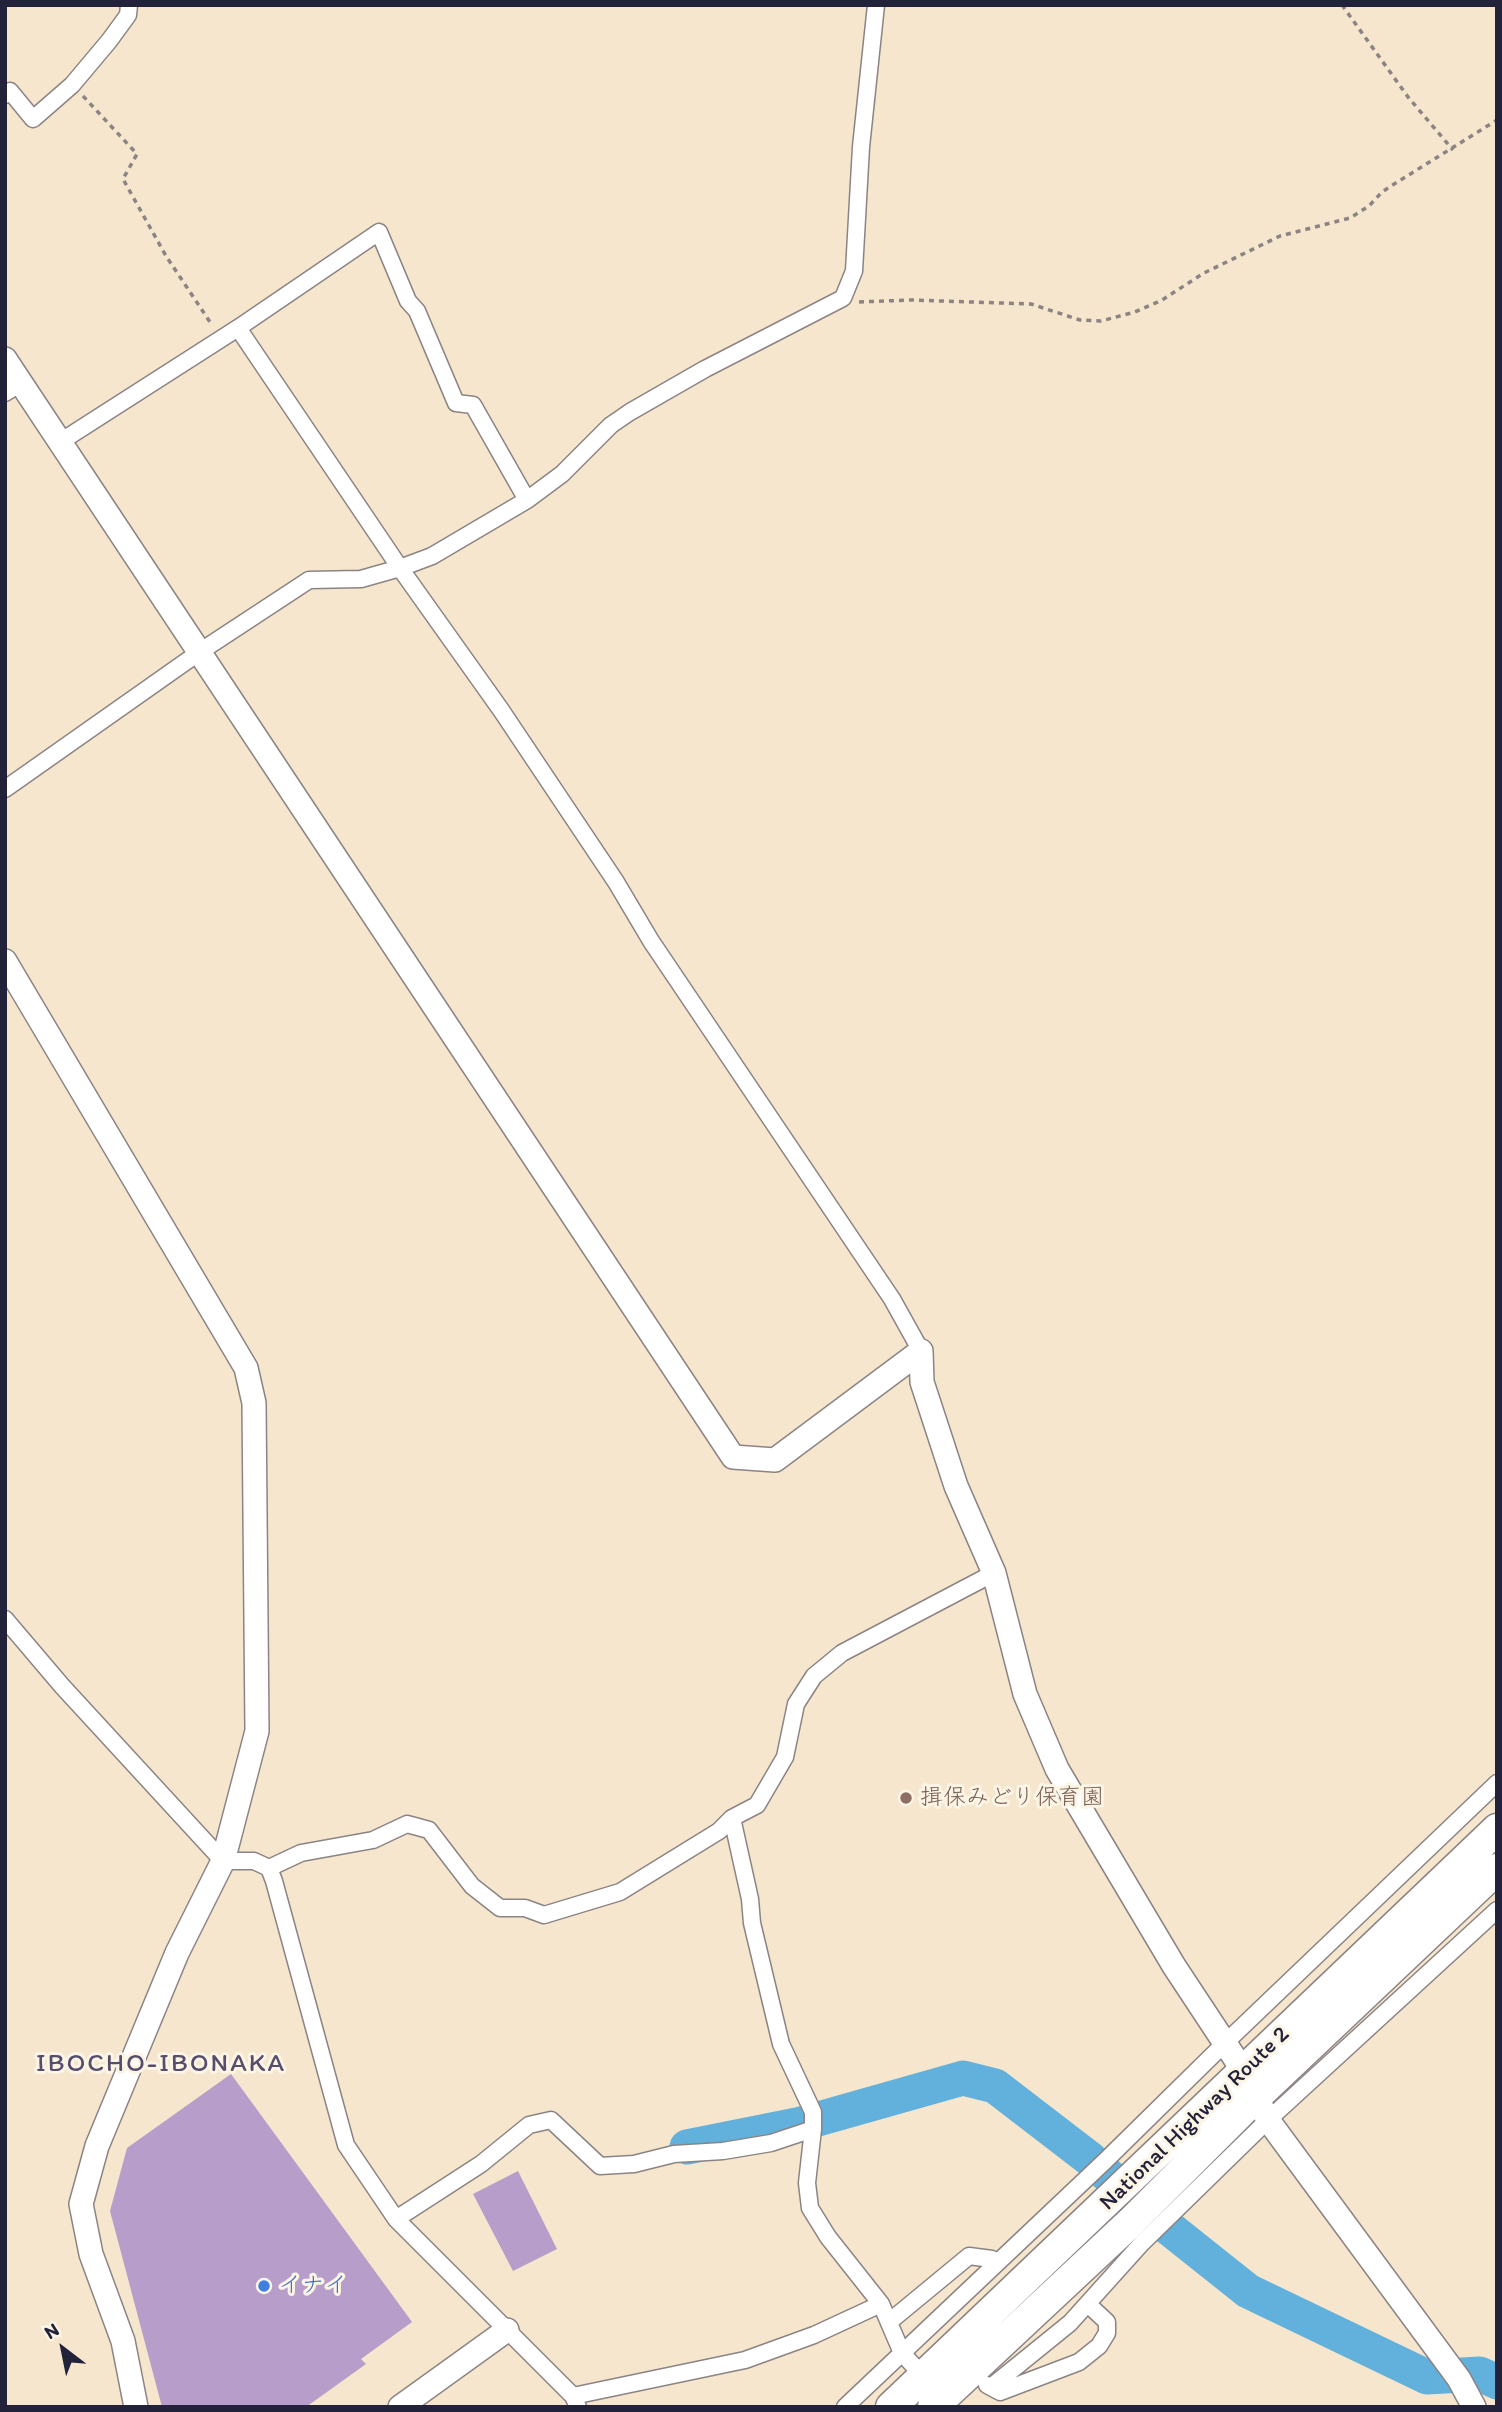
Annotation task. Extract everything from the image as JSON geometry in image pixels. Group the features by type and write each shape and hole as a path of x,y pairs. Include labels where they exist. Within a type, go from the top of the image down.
{"highway":[{"name":"National Highway Route 2","path":"933,2407 978,2381 1168,2201 1257,2096 1497,1829"},
{"name":"National Highway Route 2","path":"891,2407 1139,2171 1257,2096 1497,1868"}],"street":[{"path":"5,94 10,91 33,119 72,85 128,15 130,5"},
{"path":"5,789 201,651 309,580 361,579 432,556 527,500 562,474 611,425 630,412 705,369 843,298 854,271 861,147 876,5"},
{"path":"60,442 238,328 379,232 408,301 417,311 456,403 473,405 527,500"},
{"path":"238,328 400,568 501,710 651,941 892,1299 921,1351 922,1382 952,1473 994,1573 1026,1694 1056,1769 1174,1966 1257,2096 1459,2379 1474,2407"},
{"path":"5,359 13,388 60,442 201,651 733,1457 775,1460 921,1351"},
{"path":"5,961 246,1368 254,1403 257,1731 223,1861 177,1952 97,2146 81,2204 91,2254 123,2341 135,2407"},
{"path":"269,1868 301,1853 373,1840 407,1824 429,1830 472,1886 500,1908 525,1908 544,1914 620,1892 719,1831 732,1818 757,1805 785,1757 796,1704 814,1676 842,1653 994,1573"},
{"path":"5,1619 62,1686 223,1861 254,1861 269,1868 346,2145 396,2219 507,2330 584,2401 745,2360 814,2335 881,2304"},
{"path":"845,2407 1497,1783"},
{"path":"732,1818 750,1899 752,1923 781,2044 813,2112 807,2183 810,2208 828,2237 881,2304 902,2353 923,2376"},
{"path":"1257,2096 1497,1910"},
{"path":"396,2219 481,2165 529,2126 551,2120 600,2166 634,2164 674,2154 723,2151 771,2143 813,2129"},
{"path":"889,2322 969,2256 992,2259"},
{"path":"978,2381 1000,2392 1079,2362 1100,2346 1107,2333 1107,2322 1091,2307"},
{"path":"400,2407 507,2330"}],"path":[{"path":"1342,5 1400,86 1453,150"},
{"path":"72,85 137,154 123,178 166,256 220,339"},
{"path":"843,298 860,302 912,300 1031,304 1080,320 1101,321 1162,300 1204,274 1280,236 1350,218 1369,206 1391,186 1453,150 1497,120"}],"building":[{"path":"231,2074 412,2322 361,2359 366,2364 306,2407 162,2407 110,2211 127,2148"},
{"path":"518,2171 557,2249 513,2271 473,2194"}],"waterway":[{"path":"687,2147 797,2125 963,2078 995,2086 1090,2159 1145,2209 1248,2291 1427,2377 1480,2374 1497,2382"}],"place":[{"name":"揖保みどり保育園","path":"906,1798"},
{"name":"イナイ","path":"264,2286"}],"district":[{"name":"IBOCHO-IBONAKA","path":"161,2064"}]}
